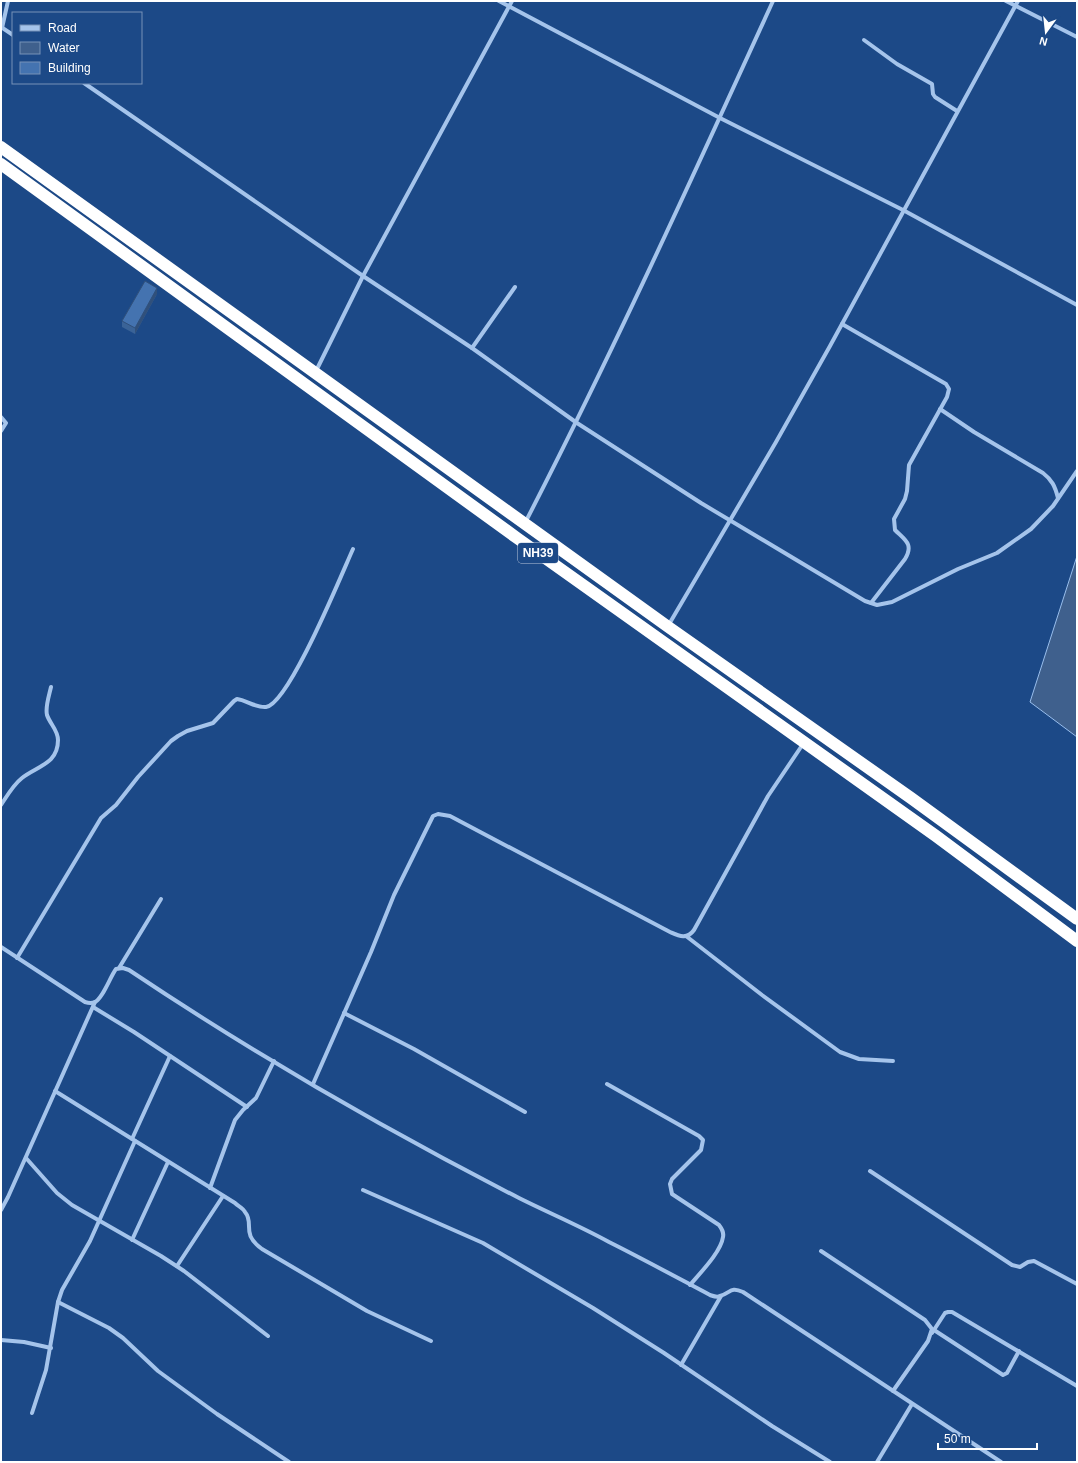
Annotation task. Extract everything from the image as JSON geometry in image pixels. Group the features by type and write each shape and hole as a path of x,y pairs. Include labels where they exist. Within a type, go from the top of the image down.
{"highway":[{"name":"NH39","path":"1,147 667,626 911,798 1077,919"},
{"name":"NH39","path":"1,164 530,548 936,836 1077,941"}],"street":[{"path":"8,1 2,27 12,34"},
{"path":"500,1 720,118 903,210 1077,305"},
{"path":"315,373 363,276 512,1"},
{"path":"525,524 577,422 720,118 773,1"},
{"path":"1006,1 1077,37"},
{"path":"667,626 776,442 1018,1"},
{"path":"864,40 897,64 932,84 933,94 957,111"},
{"path":"85,84 363,276 472,348 577,422 701,503 865,601 877,605 892,602 958,569 996,553 1031,529 1053,506 1077,471"},
{"path":"472,348 515,287"},
{"path":"842,324 948,386 948,393 909,465 908,484 905,499 894,519 895,530 907,542 909,552 871,603"},
{"path":"940,409 974,432 1043,473 1052,480 1056,488 1058,498"},
{"path":"1,417 6,423 1,431"},
{"path":"17,958 100,818 116,805 138,777 171,741 187,731 213,723 237,699 266,707 274,701 292,677 309,648 353,549"},
{"path":"1,805 22,777 45,764 55,755 58,740 57,732 47,714 47,705 51,688"},
{"path":"312,1084 394,895 433,816 438,814 450,816 670,932 680,936 686,936 694,930 768,796 805,742"},
{"path":"1,1210 26,1158 95,1002 99,998 112,974 119,968 161,899"},
{"path":"686,936 762,995 840,1052 859,1059 892,1061"},
{"path":"1,947 85,1002 91,1004 95,1002"},
{"path":"119,968 129,970 185,1008 394,1131 690,1285 710,1295 717,1297 721,1296"},
{"path":"93,1007 247,1107"},
{"path":"344,1013 414,1049 525,1112"},
{"path":"32,1413 42,1384 51,1348 58,1302 62,1290 90,1241 170,1056"},
{"path":"210,1188 235,1120 256,1098 274,1061"},
{"path":"608,1084 699,1136 702,1140 701,1150 672,1180 670,1190 672,1194 719,1225 722,1229 723,1235 715,1253 690,1285"},
{"path":"55,1092 235,1203 246,1212 251,1239 262,1249 367,1311 431,1341"},
{"path":"26,1158 57,1194 72,1205 177,1266 268,1336"},
{"path":"132,1240 168,1162"},
{"path":"870,1171 1012,1265 1020,1267 1028,1262 1034,1261 1077,1284"},
{"path":"363,1190 483,1244 594,1308 681,1364 772,1426 830,1462"},
{"path":"177,1266 224,1196"},
{"path":"821,1251 925,1320 932,1329 932,1332 1003,1375 1007,1373 1019,1351"},
{"path":"681,1364 721,1296 734,1289 743,1292 1001,1462"},
{"path":"58,1302 109,1328 123,1338 158,1371 217,1414 289,1462"},
{"path":"893,1391 945,1313 948,1312 952,1312 1077,1386"},
{"path":"1,1340 24,1342 51,1348"},
{"path":"877,1462 912,1404"}],"water":[{"path":"1077,556 1077,737 1030,702"}],"building":[{"path":"145,281 157,288 135,328 122,321"}]}
